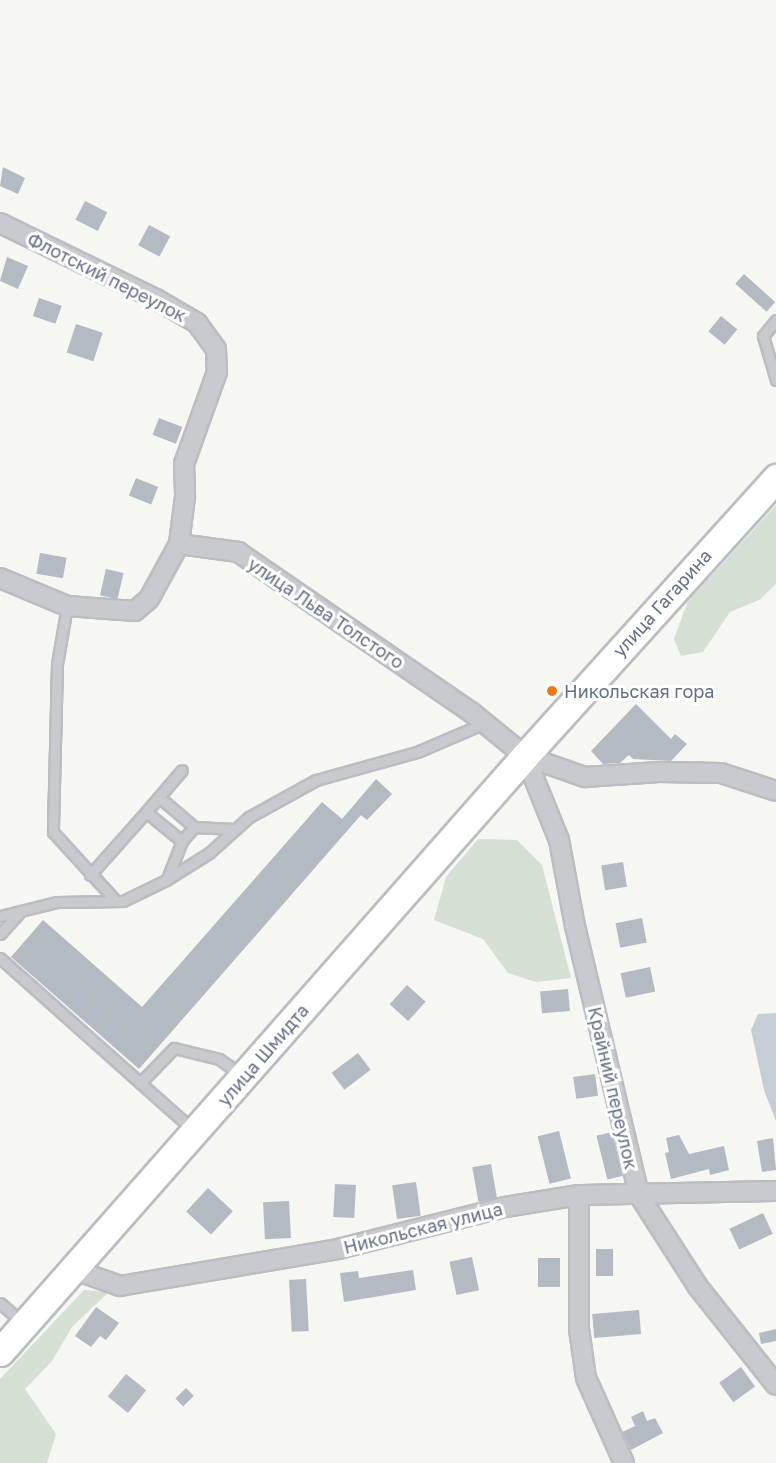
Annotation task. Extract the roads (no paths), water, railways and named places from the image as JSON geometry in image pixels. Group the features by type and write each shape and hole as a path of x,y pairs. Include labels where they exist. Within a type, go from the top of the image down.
{"main road":[{"name":"улица Гагарина","path":"525,756 776,478"},
{"name":"улица Шмидта","path":"0,1352 75,1270 525,756"}],"street":[{"name":"Флотский переулок","path":"0,223 196,323 216,349 217,372 184,464 185,497 178,544"},
{"path":"0,578 68,606 135,611 149,599 178,544"},
{"name":"улица Льва Толстого","path":"178,544 238,552 485,723 525,756"},
{"path":"525,756 585,777 659,772 722,773 776,791"},
{"name":"Крайний переулок","path":"525,756 559,840 574,926 639,1195 698,1287 776,1385"},
{"name":"Никольская улица","path":"75,1270 120,1286 338,1249 505,1207 579,1195 776,1191"},
{"path":"579,1195 579,1329 586,1378 624,1463"}],"lane":[{"path":"776,320 763,336 776,380"},
{"path":"68,606 57,664 53,832 116,901"},
{"path":"0,916 57,902 116,901 166,880 209,853 249,817 316,780 417,752 485,723"},
{"path":"90,875 182,770"},
{"path":"159,797 194,827 236,829"},
{"path":"146,812 182,841"},
{"path":"166,880 182,841 194,827"},
{"path":"0,934 20,912"},
{"path":"0,958 195,1132"},
{"path":"140,1083 174,1048 219,1059 244,1077"},
{"path":"0,1303 25,1325"}],"place":[{"name":"Никольская гора","path":"552,691"}]}
